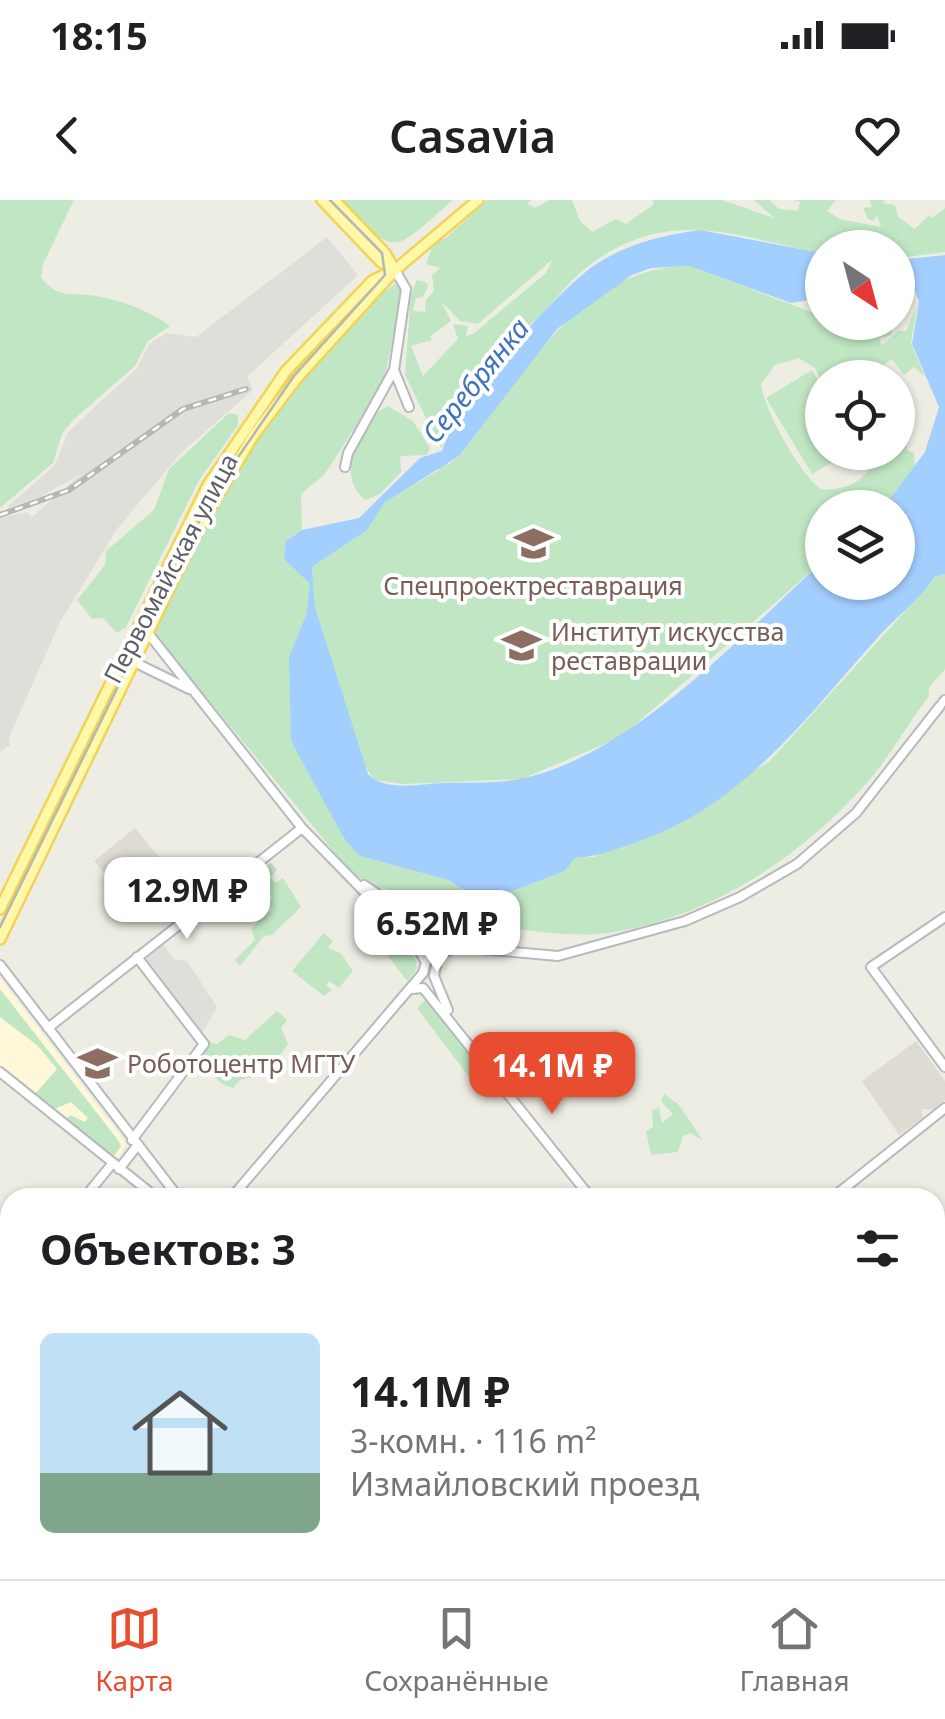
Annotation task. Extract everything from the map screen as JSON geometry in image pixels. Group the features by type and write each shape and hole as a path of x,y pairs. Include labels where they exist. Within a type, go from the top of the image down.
{"main road":[{"path":"322,200 377,258 395,270"},
{"path":"334,200 385,252 395,270"},
{"path":"395,270 478,200"},
{"path":"372,281 379,270 377,258"},
{"name":"Первомайская улица","path":"0,909 208,485 286,371 372,281 395,270"},
{"name":"Первомайская улица","path":"0,939 198,527 253,436 297,378 395,270"},
{"path":"84,732 96,741"}],"street":[{"path":"345,467 348,453 394,370 406,290 395,270"},
{"path":"394,370 410,407"},
{"path":"148,633 302,828 428,956 459,947 558,956 685,921 752,892 797,864 856,813 943,703"},
{"path":"123,656 196,695"},
{"path":"48,1028 302,828"},
{"path":"333,860 459,947"},
{"path":"945,917 871,967 945,1067"},
{"path":"436,934 434,976 451,1018"},
{"path":"241,1188 408,991 426,966 418,950"},
{"path":"94,1188 134,1143 204,1044 137,957"},
{"path":"0,965 171,1188"},
{"path":"408,991 423,988 451,1018 583,1188"},
{"path":"0,1072 144,1188"},
{"path":"845,1188 945,1108"}],"shaded area":[{"path":"327,237 358,275 247,377 253,390 181,453 117,529 60,622 9,737 10,745 0,752 0,518 27,512 32,517 81,474 40,497 6,508 55,465 68,432 137,368 150,343 166,333 196,337"},
{"path":"135,828 178,880 138,911 94,861"},
{"path":"163,945 174,959 187,961 217,1007 202,1033 144,959"},
{"path":"0,978 123,1139 125,1146 117,1158 0,1068"},
{"path":"916,1041 945,1081 945,1100 933,1110 921,1109 923,1117 899,1135 862,1081"}],"green space":[{"path":"0,200 74,200 43,264 41,277 60,292 117,301 170,326 148,341 135,366 73,420 62,434 53,463 0,508"},
{"path":"340,200 453,200 406,239 395,242 374,233"},
{"path":"487,200 531,200 527,204 535,208 550,200 572,200 580,221 592,232 616,219 626,224 653,205 653,200 722,200 774,218 754,200 770,200 779,209 798,211 800,202 794,200 836,200 827,211 840,219 881,227 877,215 874,221 868,219 863,208 872,207 870,200 885,200 882,203 895,205 898,217 915,229 929,215 932,218 945,208 945,252 915,256 915,230 805,230 805,249 703,230 675,231 646,236 617,248 579,274 528,326 529,331 517,337 457,415 441,448 405,375 411,294 417,280 426,282 428,286 423,297 416,298 413,311 425,312 426,300 434,291 432,275 440,268 426,264 434,242 446,238","holes":["553,259 545,274 466,336 468,326 453,324 458,339 423,376 411,346 432,340 430,336 451,321 441,301 460,321 478,324"]},
{"path":"689,266 805,310 805,340 880,340 881,346 888,340 911,340 925,377 915,368 915,360 805,362 799,358 775,365 761,384 785,441 821,489 842,488 868,470 914,470 898,490 805,490 805,577 621,737 522,779 404,784 374,780 365,766 315,607 312,567 367,530 383,503 439,470 431,456 440,451 448,465 459,456 530,363 584,307 615,285 650,271"},
{"path":"395,284 402,291 384,382 325,474 301,494 302,530 286,541 284,559 310,584 311,599 291,741 360,856 448,880 484,902 565,871 575,858 594,857 769,762 936,577 945,574 945,669 929,688 929,696 880,767 846,805 788,855 723,896 652,924 601,934 506,928 488,931 425,911 409,903 410,896 370,885 350,871 155,635 153,631 213,508 261,428 318,357"},
{"path":"805,374 805,462 766,398"},
{"path":"388,406 413,421 430,448 427,455 400,456 401,472 380,494 365,500 351,478 353,450 367,423"},
{"path":"229,413 238,415 238,425 198,482 126,627 117,633 103,618 92,619 77,600 105,565 106,551 154,510 169,469"},
{"path":"271,863 277,870 270,877 275,883 283,878 301,907 272,935 264,936 240,966 235,960 255,940 251,928 272,909 267,906 272,897 250,878"},
{"path":"370,907 416,960 417,969 407,981 356,914"},
{"path":"324,933 333,941 328,948 341,953 353,971 339,988 330,981 326,985 332,990 324,996 292,971"},
{"path":"0,989 118,1140 121,1146 115,1155 106,1153 66,1120 70,1115 85,1122 88,1118 71,1102 52,1110 34,1095 57,1069 38,1046 0,1017"},
{"path":"427,998 482,1068 469,1077 417,1008"},
{"path":"277,1011 287,1020 281,1028 288,1044 266,1074 240,1080 233,1088 222,1084 199,1061 209,1042 217,1044 229,1035 245,1040"},
{"path":"617,1029 630,1070 609,1078 597,1036"},
{"path":"664,1094 679,1105 703,1141 691,1133 683,1136 678,1152 651,1155 646,1131 653,1127 652,1110 659,1108 662,1123 673,1114 661,1101"}],"water":[{"path":"700,230 805,250 805,301 791,303 689,266 651,268 632,275 557,329 459,456 384,503 367,530 312,567 315,607 368,774 384,783 413,785 510,781 560,767 642,721 720,658 805,578 805,600 915,600 766,760 737,786 671,828 612,851 575,858 565,871 484,902 448,880 360,856 345,840 291,741 289,657 307,613 310,584 284,559 286,541 302,530 359,518 420,458 442,451 486,379 580,276 622,250"},
{"path":"945,255 945,574 935,577 915,600 915,490 897,490 925,452 939,407 912,344 919,301 915,291 915,258"}],"tram line":[{"path":"0,927 212,495 294,376 385,275 382,253 330,200"}],"railway":[{"path":"0,515 69,490 183,409 246,389"}],"place":[{"name":"Спецпроектреставрация","path":"533,544"},
{"name":"Институт искусства реставрации","path":"521,645"},
{"name":"Роботоцентр МГТУ","path":"97,1063"}],"water label":[{"name":"Серебрянка","path":"475,380"}]}
